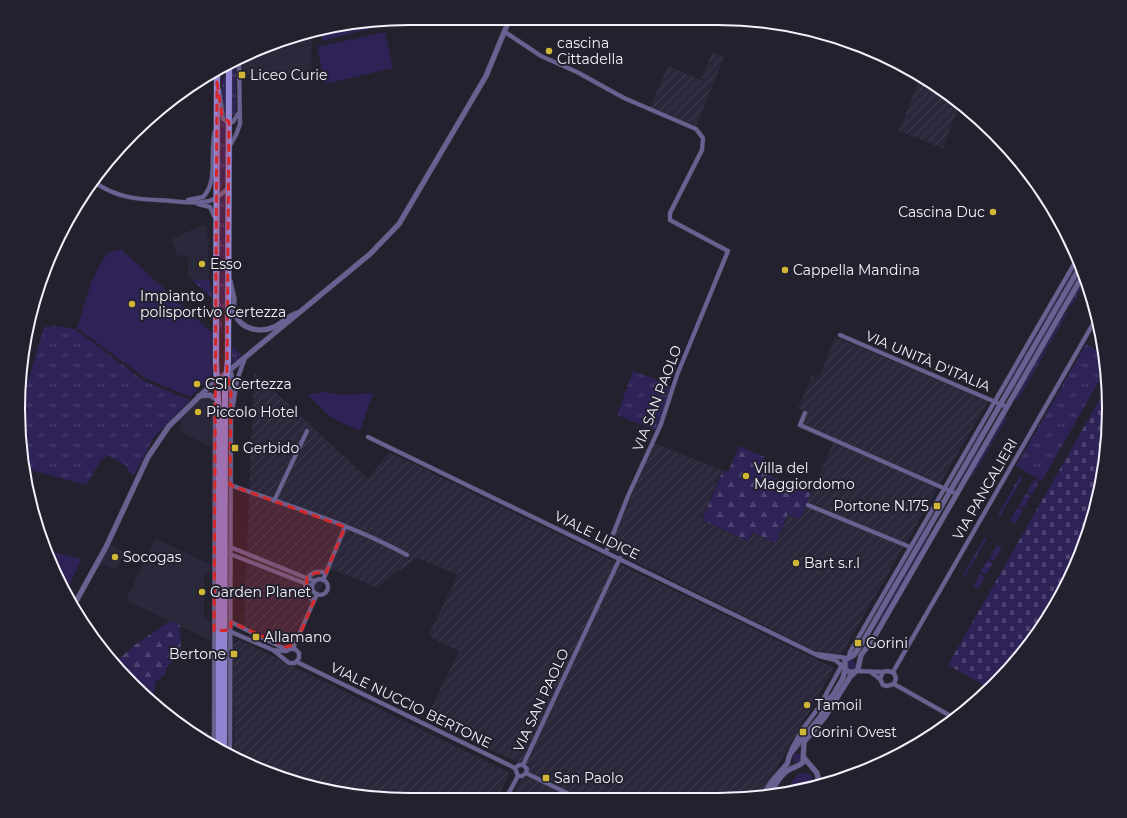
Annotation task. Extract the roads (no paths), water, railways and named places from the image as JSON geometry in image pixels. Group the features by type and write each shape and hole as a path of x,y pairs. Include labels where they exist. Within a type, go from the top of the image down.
{"main road":[{"path":"219,743 225,401 229,372 229,70"},
{"path":"217,76 216,336 224,745"}],"street":[{"path":"76,601 106,547 151,451 169,426 198,397 379,247 399,224 486,76 508,25"},
{"name":"VIA SAN PAOLO","path":"505,32 541,56 577,72 624,98 696,129 703,138 702,150 670,213 670,220 728,251 677,375 661,424 628,496 606,552"},
{"path":"229,147 239,130 238,66"},
{"path":"217,82 221,96 223,119 229,122 236,120 238,114"},
{"path":"170,201 200,199 207,192 212,176 212,145 217,126"},
{"path":"98,184 107,190 128,198 148,201 199,202 217,198 229,187"},
{"path":"170,201 178,204 204,205 210,207 214,215 216,232"},
{"path":"849,657 850,652 910,547 1074,264"},
{"path":"767,790 826,707 833,695 844,667 844,663 874,623 1077,272"},
{"path":"229,277 234,298 235,314 246,326 256,330 267,330 278,325 291,315 299,313"},
{"path":"773,789 781,776 797,765 804,756 803,745 806,739 825,717 850,677 856,672 861,656 872,640 1080,281"},
{"name":"VIA PANCALIERI","path":"893,672 1093,325"},
{"name":"VIA UNITÀ D'ITALIA","path":"840,335 1007,407"},
{"path":"230,418 237,380 245,358"},
{"path":"229,372 234,392"},
{"path":"215,740 222,631 231,622 231,392 229,372"},
{"path":"218,381 216,399 222,631 230,748"},
{"path":"198,397 208,395 216,399"},
{"path":"804,413 800,425 957,494"},
{"path":"274,501 307,431"},
{"name":"VIALE LIDICE","path":"368,437 620,558 822,658 835,660 844,667"},
{"path":"230,485 380,540 407,556"},
{"path":"808,505 910,547"},
{"path":"323,580 345,527"},
{"path":"230,547 314,581 323,580"},
{"path":"230,554 312,586 317,594"},
{"name":"VIA SAN PAOLO","path":"523,765 620,558"},
{"path":"314,601 306,592 305,584 307,578 315,573 326,574"},
{"path":"317,594 323,594 326,591 327,584 323,580"},
{"path":"312,586 314,581"},
{"path":"297,662 299,653 293,648 317,594"},
{"path":"874,623 876,607"},
{"path":"231,622 285,649"},
{"name":"VIALE NUCCIO BERTONE","path":"222,631 242,636 273,650 289,663 297,662 515,768"},
{"path":"242,636 253,633"},
{"path":"285,649 296,644"},
{"name":"VIALE NUCCIO BERTONE","path":"273,650 293,648"},
{"path":"284,658 285,649"},
{"name":"VIALE LIDICE","path":"816,654 849,657"},
{"path":"849,657 880,679 883,685 887,686 894,684 950,715"},
{"path":"844,667 850,672 893,672 896,678 894,684"},
{"path":"791,755 802,730 821,704 844,667"},
{"path":"880,679 883,672"},
{"path":"826,707 830,688"},
{"path":"821,704 833,695"},
{"path":"791,755 799,751 813,768 819,780"},
{"path":"791,755 797,765 813,768"},
{"path":"518,776 515,772 517,765 523,765 526,769 526,773"},
{"path":"509,793 518,776 522,776 526,773"},
{"path":"526,773 567,793"}],"waterway":[{"path":"670,385 713,282"}],"place":[{"name":"cascina Cittadella","path":"549,51"},
{"name":"Liceo Curie","path":"242,75"},
{"name":"Cascina Duc","path":"993,212"},
{"name":"Esso","path":"202,264"},
{"name":"Cappella Mandina","path":"785,270"},
{"name":"Impianto polisportivo Certezza","path":"132,304"},
{"name":"CSI Certezza","path":"197,384"},
{"name":"Piccolo Hotel","path":"198,412"},
{"name":"Gerbido","path":"235,448"},
{"name":"Villa del Maggiordomo","path":"746,476"},
{"name":"Portone N.175","path":"937,506"},
{"name":"Socogas","path":"115,557"},
{"name":"Bart s.r.l","path":"796,563"},
{"name":"Garden Planet","path":"202,592"},
{"name":"Allamano","path":"256,637"},
{"name":"Gorini","path":"858,643"},
{"name":"Bertone","path":"234,654"},
{"name":"Tamoil","path":"807,705"},
{"name":"Gorini Ovest","path":"803,732"},
{"name":"San Paolo","path":"546,778"}]}
